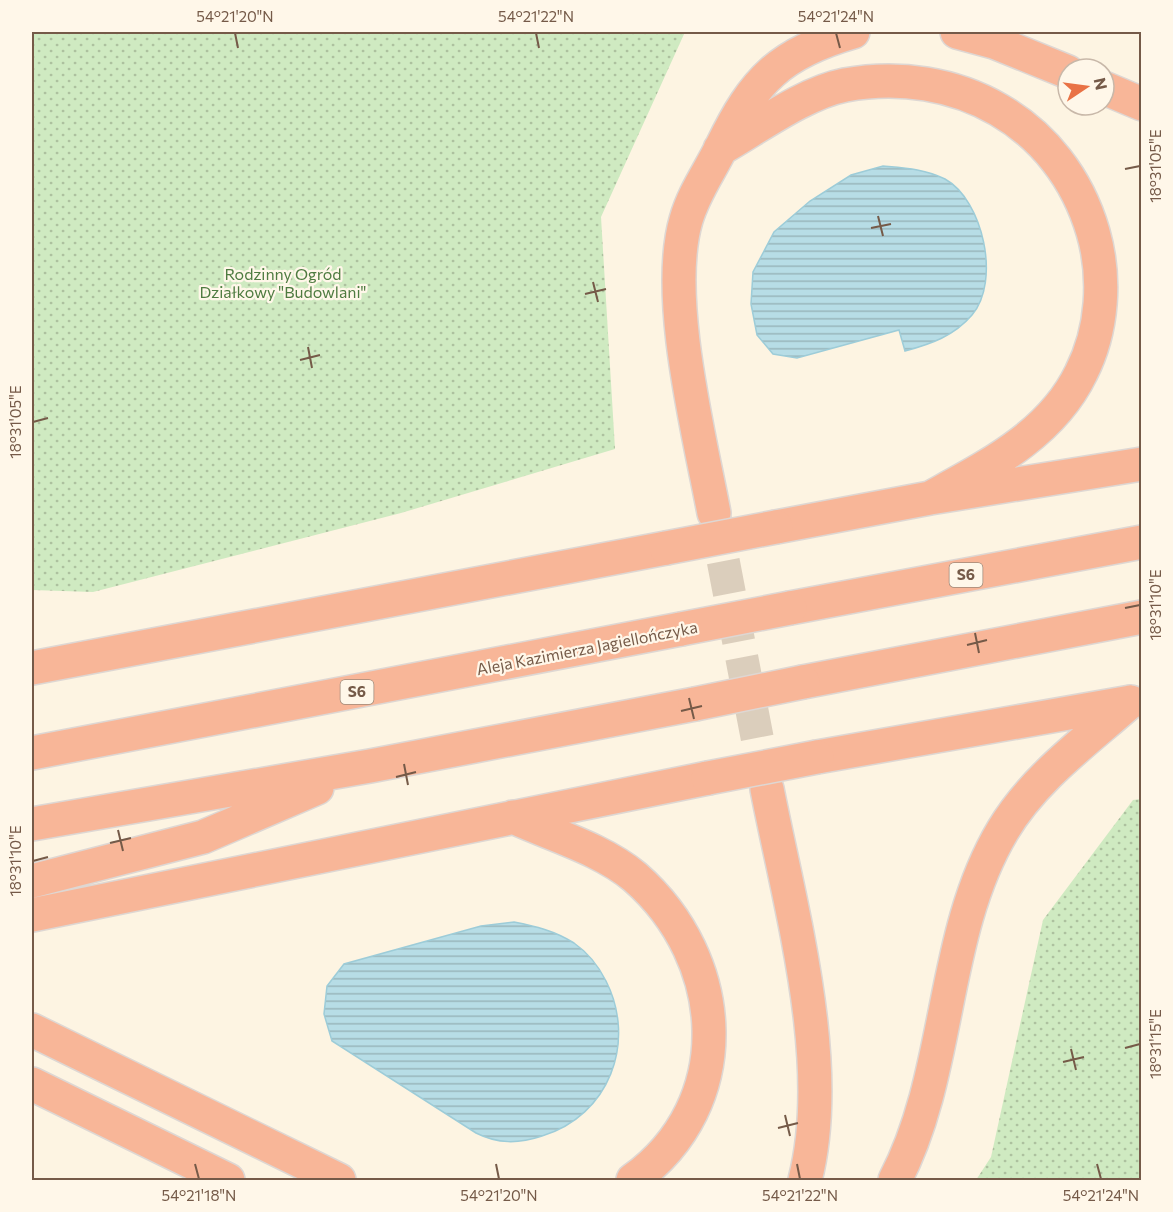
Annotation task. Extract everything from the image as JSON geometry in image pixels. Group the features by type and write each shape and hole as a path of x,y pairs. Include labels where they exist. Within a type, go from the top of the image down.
{"highway":[{"path":"714,513 686,353 679,281 685,222 695,195 750,93 771,71 794,55 825,39 853,32"},
{"path":"957,32 994,42 1056,67"},
{"path":"720,149 814,96 844,85 909,82 942,86 992,106 1017,120 1036,137 1067,172 1089,220 1100,270 1099,311 1090,354 1081,375 1047,421 1021,445 930,498"},
{"path":"1116,93 1142,104"},
{"path":"32,668 930,498 1142,464"},
{"name":"Aleja Kazimierza Jagiellończyka","path":"32,753 1142,542"},
{"path":"32,824 370,766 1142,617"},
{"path":"32,915 708,778 1136,701"},
{"path":"895,1180 920,1122 969,906 986,860 1003,829 1028,796 1136,701"},
{"path":"32,881 202,837 370,766"},
{"path":"767,789 807,997 814,1060 814,1115 805,1180"},
{"path":"513,817 611,861 633,875 674,918 699,966 706,997 709,1043 704,1079 695,1103 666,1152 633,1180"},
{"path":"32,1030 339,1180"},
{"path":"32,1084 228,1180"},
{"path":"782,1180 803,1144 814,1115"}],"green space":[{"name":"Rodzinny Ogród Działkowy \"Budowlani\"","path":"32,32 685,32 601,217 615,449 401,513 93,592 32,590"},
{"path":"1141,799 1141,1180 976,1180 991,1157 1043,920 1133,800"}],"water":[{"path":"883,166 930,173 945,179 958,189 969,204 984,242 986,263 981,300 972,315 950,334 905,351 899,330 797,358 773,354 757,335 751,304 753,272 774,232 810,201 851,175"},
{"path":"514,922 560,935 588,955 606,981 615,1004 618,1028 617,1052 611,1074 600,1094 585,1112 565,1126 542,1136 508,1142 476,1133 332,1041 324,1014 327,986 344,964 481,926"}],"tunnel":[{"path":"714,513 767,789"}]}
